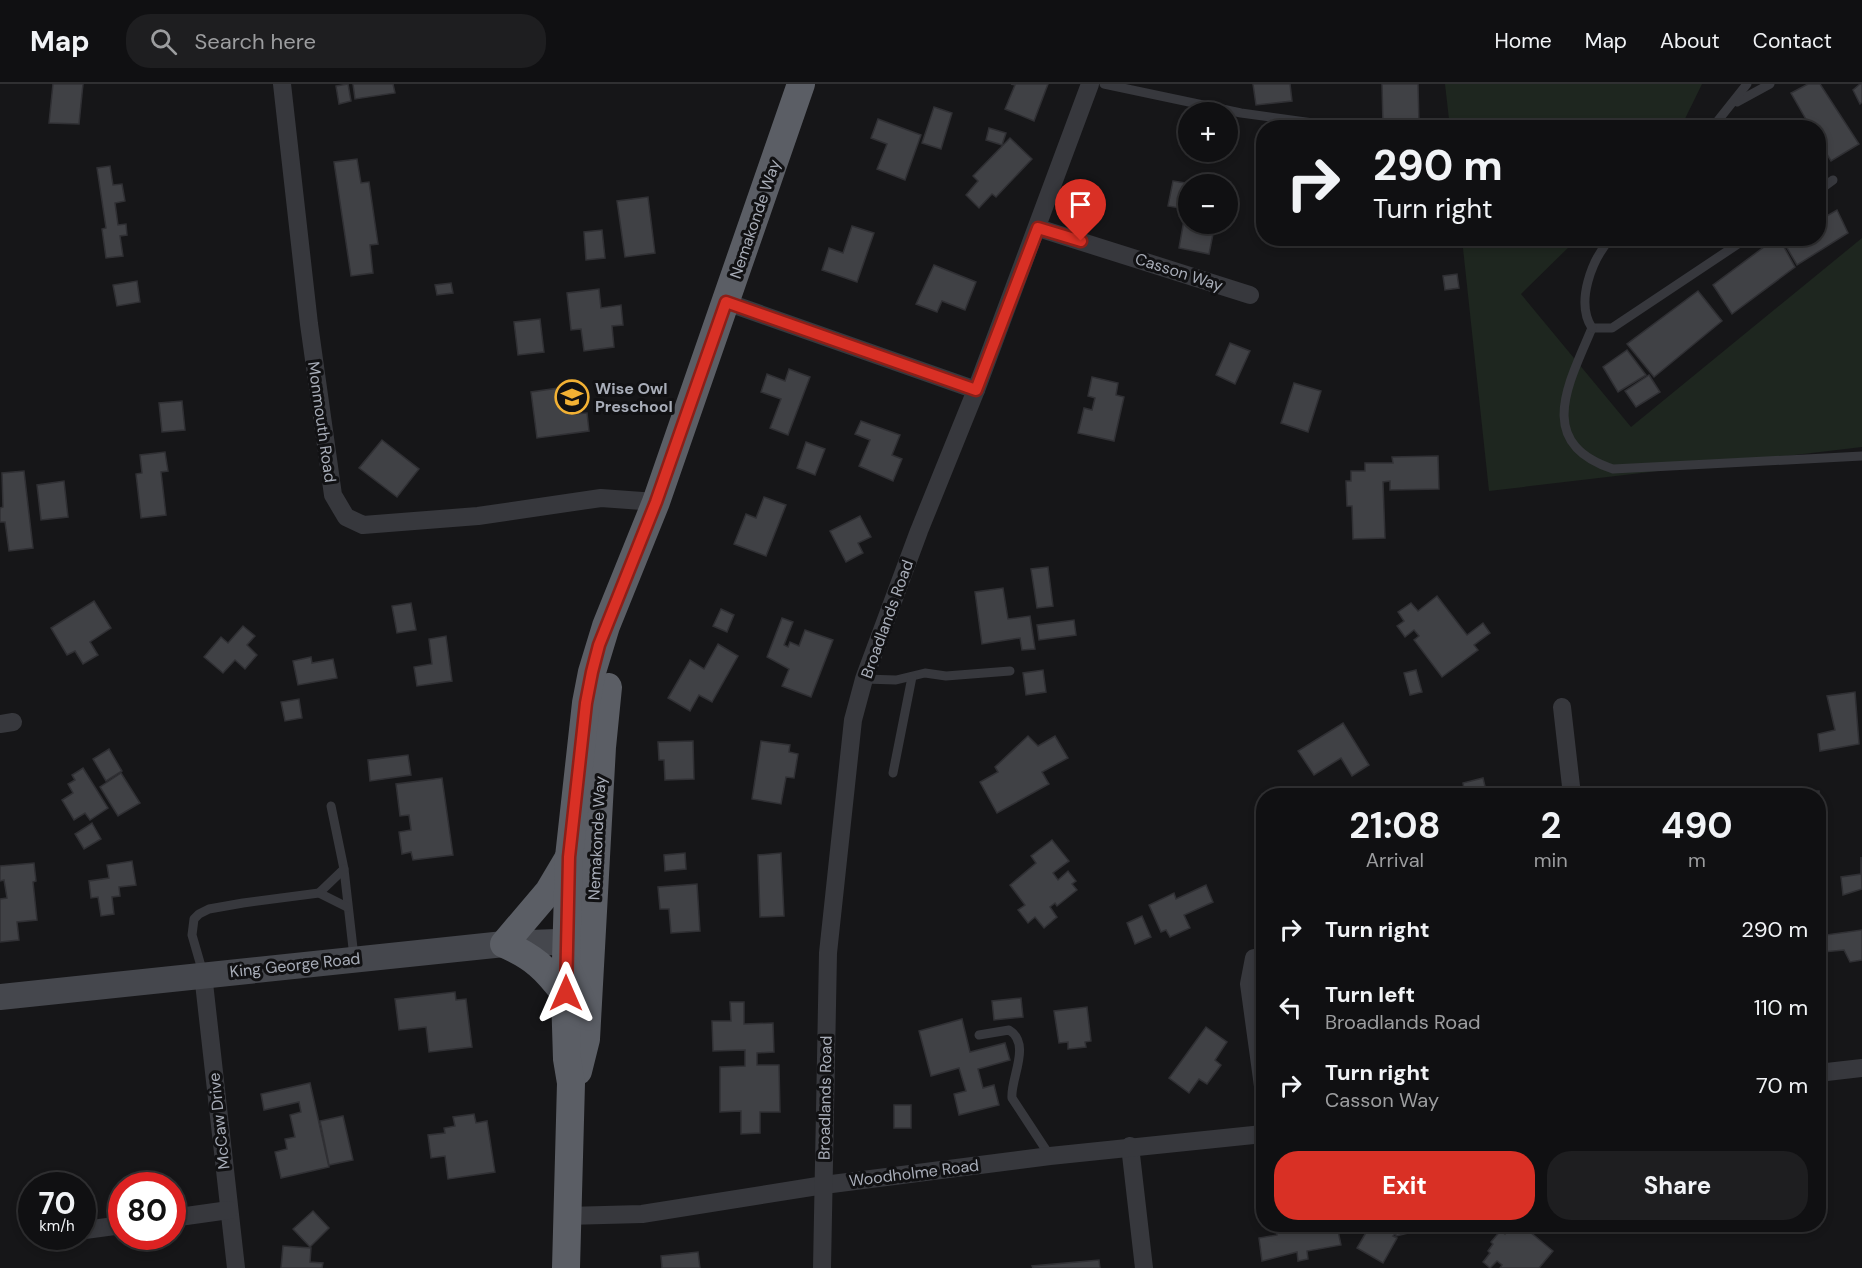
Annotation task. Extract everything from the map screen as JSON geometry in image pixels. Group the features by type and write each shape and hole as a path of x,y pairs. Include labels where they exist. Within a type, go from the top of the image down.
{"highway":[{"name":"Nemakonde Way","path":"571,1083 580,1067 586,1039 569,857 586,703 592,672 603,635 656,502 801,84"},
{"name":"Nemakonde Way","path":"566,1268 571,1083 567,1059 566,993 578,941 621,590"},
{"path":"566,993 540,964 528,955 504,944 549,891 569,857"}],"main road":[{"name":"King George Road","path":"0,997 504,944 578,941"}],"street":[{"name":"Monmouth Road","path":"282,84 309,324 333,495 346,517 363,525 478,516 601,498 656,502"},
{"name":"Broadlands Road","path":"822,1268 828,953 852,730 864,679 919,531 1038,228 1090,84"},
{"name":"Casson Way","path":"1038,228 1250,295"},
{"path":"726,302 976,390"},
{"path":"1562,707 1571,788"},
{"path":"1254,958 1249,984 1256,1035"},
{"name":"McCaw Drive","path":"203,974 236,1268"},
{"path":"1826,1072 1862,1068"},
{"name":"Woodholme Road","path":"566,1216 642,1214 824,1185 1130,1146 1256,1135"},
{"path":"1130,1146 1144,1268"},
{"path":"186,1216 229,1210"}],"lane":[{"path":"1104,84 1241,113 1291,120"},
{"path":"1719,120 1747,84"},
{"path":"1734,103 1770,84"},
{"path":"1826,185 1833,180"},
{"path":"1604,246 1593,266 1584,309 1592,328 1563,401 1569,441 1582,455 1613,469 1862,456"},
{"path":"1592,328 1611,328 1735,246"},
{"path":"864,679 896,680 925,674 946,676 1010,671"},
{"path":"893,772 912,676"},
{"path":"331,806 344,869 354,959"},
{"path":"319,893 344,869"},
{"path":"203,974 192,935 194,919 209,909 319,893 347,907"},
{"path":"979,1035 1009,1030 1015,1036 1019,1062 1012,1098 1050,1156"}],"shaded area":[{"path":"1445,84 1702,84 1684,120 1449,120"},
{"path":"1862,238 1862,447 1489,491 1463,246 1570,246 1521,294 1631,427"}],"building":[{"path":"53,84 83,84 79,124 49,123"},
{"path":"348,84 351,101 339,104 336,86"},
{"path":"353,84 393,84 395,93 355,99"},
{"path":"1011,84 1048,84 1034,121 1005,109 1015,85"},
{"path":"1253,84 1290,84 1292,101 1256,105"},
{"path":"1382,84 1418,84 1419,120 1383,120"},
{"path":"1808,84 1820,84 1859,144 1831,161 1826,153 1826,120 1806,120 1791,93"},
{"path":"1862,84 1862,102 1860,104 1853,90"},
{"path":"934,107 952,113 941,149 922,143"},
{"path":"878,119 921,135 905,180 877,169 887,144 871,138"},
{"path":"989,128 1006,133 1002,145 986,140"},
{"path":"1010,138 1032,159 996,197 992,194 979,208 966,195 978,181 973,176"},
{"path":"357,159 361,183 369,182 378,244 370,245 373,273 351,276 334,162"},
{"path":"110,166 113,185 122,184 125,201 115,203 118,225 126,224 127,235 120,236 123,256 106,258 102,229 106,228 97,168"},
{"path":"1173,181 1178,182 1178,208 1168,206"},
{"path":"648,197 655,253 625,257 617,201"},
{"path":"1837,210 1848,233 1797,265 1786,246 1826,246 1826,216"},
{"path":"852,226 874,233 857,282 822,270 829,248 843,253"},
{"path":"602,230 605,258 586,260 584,232"},
{"path":"1182,234 1213,234 1209,254 1179,248"},
{"path":"1765,246 1783,246 1795,267 1732,314 1713,285"},
{"path":"934,265 976,282 965,310 942,301 937,312 916,304"},
{"path":"1457,274 1459,288 1445,290 1443,276"},
{"path":"137,281 140,302 117,306 113,285"},
{"path":"451,283 453,293 437,295 435,285"},
{"path":"599,289 601,308 621,305 623,325 612,326 614,347 584,351 581,329 571,330 567,293"},
{"path":"1698,291 1722,321 1654,377 1627,344"},
{"path":"540,319 544,352 518,355 514,322"},
{"path":"1230,343 1250,351 1235,384 1216,375"},
{"path":"1627,350 1646,375 1618,392 1603,367"},
{"path":"789,369 810,377 788,435 770,428 781,399 761,392 767,374 785,381"},
{"path":"1649,375 1660,392 1636,407 1625,391"},
{"path":"1092,377 1118,383 1116,395 1124,397 1114,441 1078,433 1084,408 1092,410 1095,398 1088,396"},
{"path":"1294,383 1321,391 1308,432 1281,423"},
{"path":"572,386 575,414 587,413 589,431 537,438 531,392"},
{"path":"182,401 185,430 162,432 159,403"},
{"path":"861,421 900,435 892,455 902,459 893,481 859,466 870,440 855,434"},
{"path":"382,440 419,469 397,497 359,468"},
{"path":"806,442 825,449 815,475 797,468"},
{"path":"165,452 168,471 161,472 166,515 141,518 136,474 142,473 140,455"},
{"path":"1438,456 1439,489 1390,490 1390,481 1383,482 1385,538 1353,539 1352,506 1347,506 1346,481 1351,481 1351,471 1365,471 1365,463 1393,463 1392,457"},
{"path":"24,471 33,548 9,551 5,522 0,522 0,508 3,507 2,473"},
{"path":"64,481 68,517 41,520 37,485"},
{"path":"764,497 786,505 766,556 734,544 746,514 756,518"},
{"path":"860,516 871,537 858,543 863,553 846,562 830,531"},
{"path":"1048,567 1053,606 1037,608 1031,569"},
{"path":"1003,588 1008,619 1030,616 1035,649 1022,650 1020,638 982,644 975,592"},
{"path":"1437,596 1467,635 1483,623 1490,633 1474,645 1478,650 1442,677 1414,640 1419,636 1414,630 1405,637 1397,626 1404,621 1398,612 1411,603 1418,611"},
{"path":"94,601 111,628 90,642 98,655 83,664 75,651 67,655 51,628"},
{"path":"411,603 416,630 397,633 392,606"},
{"path":"721,609 734,615 727,632 713,626"},
{"path":"782,618 793,622 784,645 788,647 790,642 799,646 805,630 833,640 811,697 782,686 789,669 767,657"},
{"path":"1074,620 1076,635 1039,640 1037,625"},
{"path":"243,626 255,636 247,645 257,655 245,669 235,660 223,673 204,657 221,637 228,643"},
{"path":"446,636 452,681 417,686 414,667 432,664 429,639"},
{"path":"718,644 738,656 712,702 699,695 690,711 668,698 690,660 704,669"},
{"path":"311,657 312,663 333,659 337,678 298,685 293,661"},
{"path":"1043,670 1046,692 1026,695 1023,673"},
{"path":"1416,670 1422,692 1410,695 1404,673"},
{"path":"1855,692 1859,744 1820,751 1818,734 1835,730 1827,696"},
{"path":"299,699 302,718 285,721 281,702"},
{"path":"1343,723 1369,765 1352,776 1341,758 1314,775 1298,751"},
{"path":"1028,736 1038,746 1055,736 1068,758 1042,772 1049,784 997,813 980,782 998,772 995,767"},
{"path":"693,741 694,779 665,780 664,760 659,760 658,742"},
{"path":"761,741 790,745 789,752 798,754 794,778 786,777 781,804 752,799"},
{"path":"109,749 122,771 106,781 93,759"},
{"path":"408,755 411,775 370,781 368,760"},
{"path":"83,768 108,808 90,820 85,813 74,820 62,800 73,793 68,784 75,780 72,775"},
{"path":"121,773 140,803 118,816 100,787"},
{"path":"442,778 453,855 413,860 411,852 402,854 399,832 411,830 409,815 400,816 396,784"},
{"path":"1483,778 1485,788 1464,788 1463,783"},
{"path":"92,823 101,839 84,849 75,834"},
{"path":"1052,840 1069,861 1053,873 1058,880 1068,871 1076,881 1072,884 1077,890 1057,906 1055,903 1050,907 1057,917 1044,928 1035,917 1028,923 1018,910 1025,905 1010,885 1036,863 1031,856"},
{"path":"685,853 686,869 665,871 664,855"},
{"path":"781,853 784,916 760,917 758,855"},
{"path":"1861,857 1862,889 1843,895 1841,877 1861,874"},
{"path":"132,861 136,885 119,887 120,896 112,897 114,914 101,916 98,897 91,898 89,881 109,878 107,865"},
{"path":"34,863 36,881 33,882 37,920 17,922 19,940 0,942 0,899 7,898 4,880 0,881 0,866"},
{"path":"697,884 700,931 671,933 669,909 660,909 658,887"},
{"path":"1206,885 1213,902 1184,915 1190,928 1170,937 1166,930 1161,932 1149,905 1174,893 1176,899"},
{"path":"1142,916 1151,937 1135,944 1127,923"},
{"path":"1862,930 1862,960 1850,962 1844,950 1826,952 1826,935"},
{"path":"455,992 456,1000 466,999 472,1047 429,1052 426,1027 399,1030 395,999"},
{"path":"1021,998 1023,1017 994,1020 992,1001"},
{"path":"730,1002 744,1002 744,1024 773,1023 774,1052 757,1053 757,1065 779,1065 780,1112 760,1112 760,1133 741,1134 741,1111 720,1112 720,1067 745,1066 745,1050 713,1051 712,1021 731,1021"},
{"path":"1087,1007 1091,1041 1085,1042 1086,1047 1068,1049 1068,1042 1059,1043 1054,1011"},
{"path":"962,1019 970,1052 1005,1043 1010,1060 978,1069 983,1088 994,1085 999,1105 959,1115 954,1094 966,1091 959,1068 931,1076 919,1031"},
{"path":"1206,1027 1227,1042 1215,1060 1221,1065 1207,1084 1199,1079 1189,1093 1169,1078"},
{"path":"310,1083 329,1167 281,1178 275,1152 287,1149 285,1139 295,1137 290,1115 301,1112 299,1102 264,1110 261,1094"},
{"path":"894,1105 911,1105 911,1128 894,1128"},
{"path":"474,1114 476,1123 487,1121 495,1172 448,1179 445,1156 431,1158 428,1135 445,1133 444,1128 455,1126 453,1117"},
{"path":"343,1116 353,1160 329,1165 320,1121"},
{"path":"313,1211 329,1228 310,1247 293,1229"},
{"path":"1276,1232 1338,1232 1341,1245 1307,1251 1308,1259 1298,1261 1297,1252 1262,1261 1259,1238 1277,1235"},
{"path":"1366,1232 1412,1232 1396,1236 1396,1233 1393,1236 1397,1238 1383,1263 1357,1248"},
{"path":"1499,1232 1505,1234 1506,1232 1530,1232 1553,1251 1539,1268 1500,1268 1502,1265 1497,1261 1490,1268 1483,1262 1490,1253 1488,1251 1493,1244 1491,1242"},
{"path":"283,1246 311,1248 310,1262 323,1263 322,1268 281,1268"},
{"path":"698,1252 700,1268 662,1268 661,1256"},
{"path":"1099,1260 1100,1268 1033,1268 1032,1266"}],"place":[{"name":"Wise Owl Preschool","path":"572,397"}],"route":[{"path":"566,993 569,857 586,703 592,672 599,645 656,502 726,302 976,390 1038,228 1081,241"}]}
